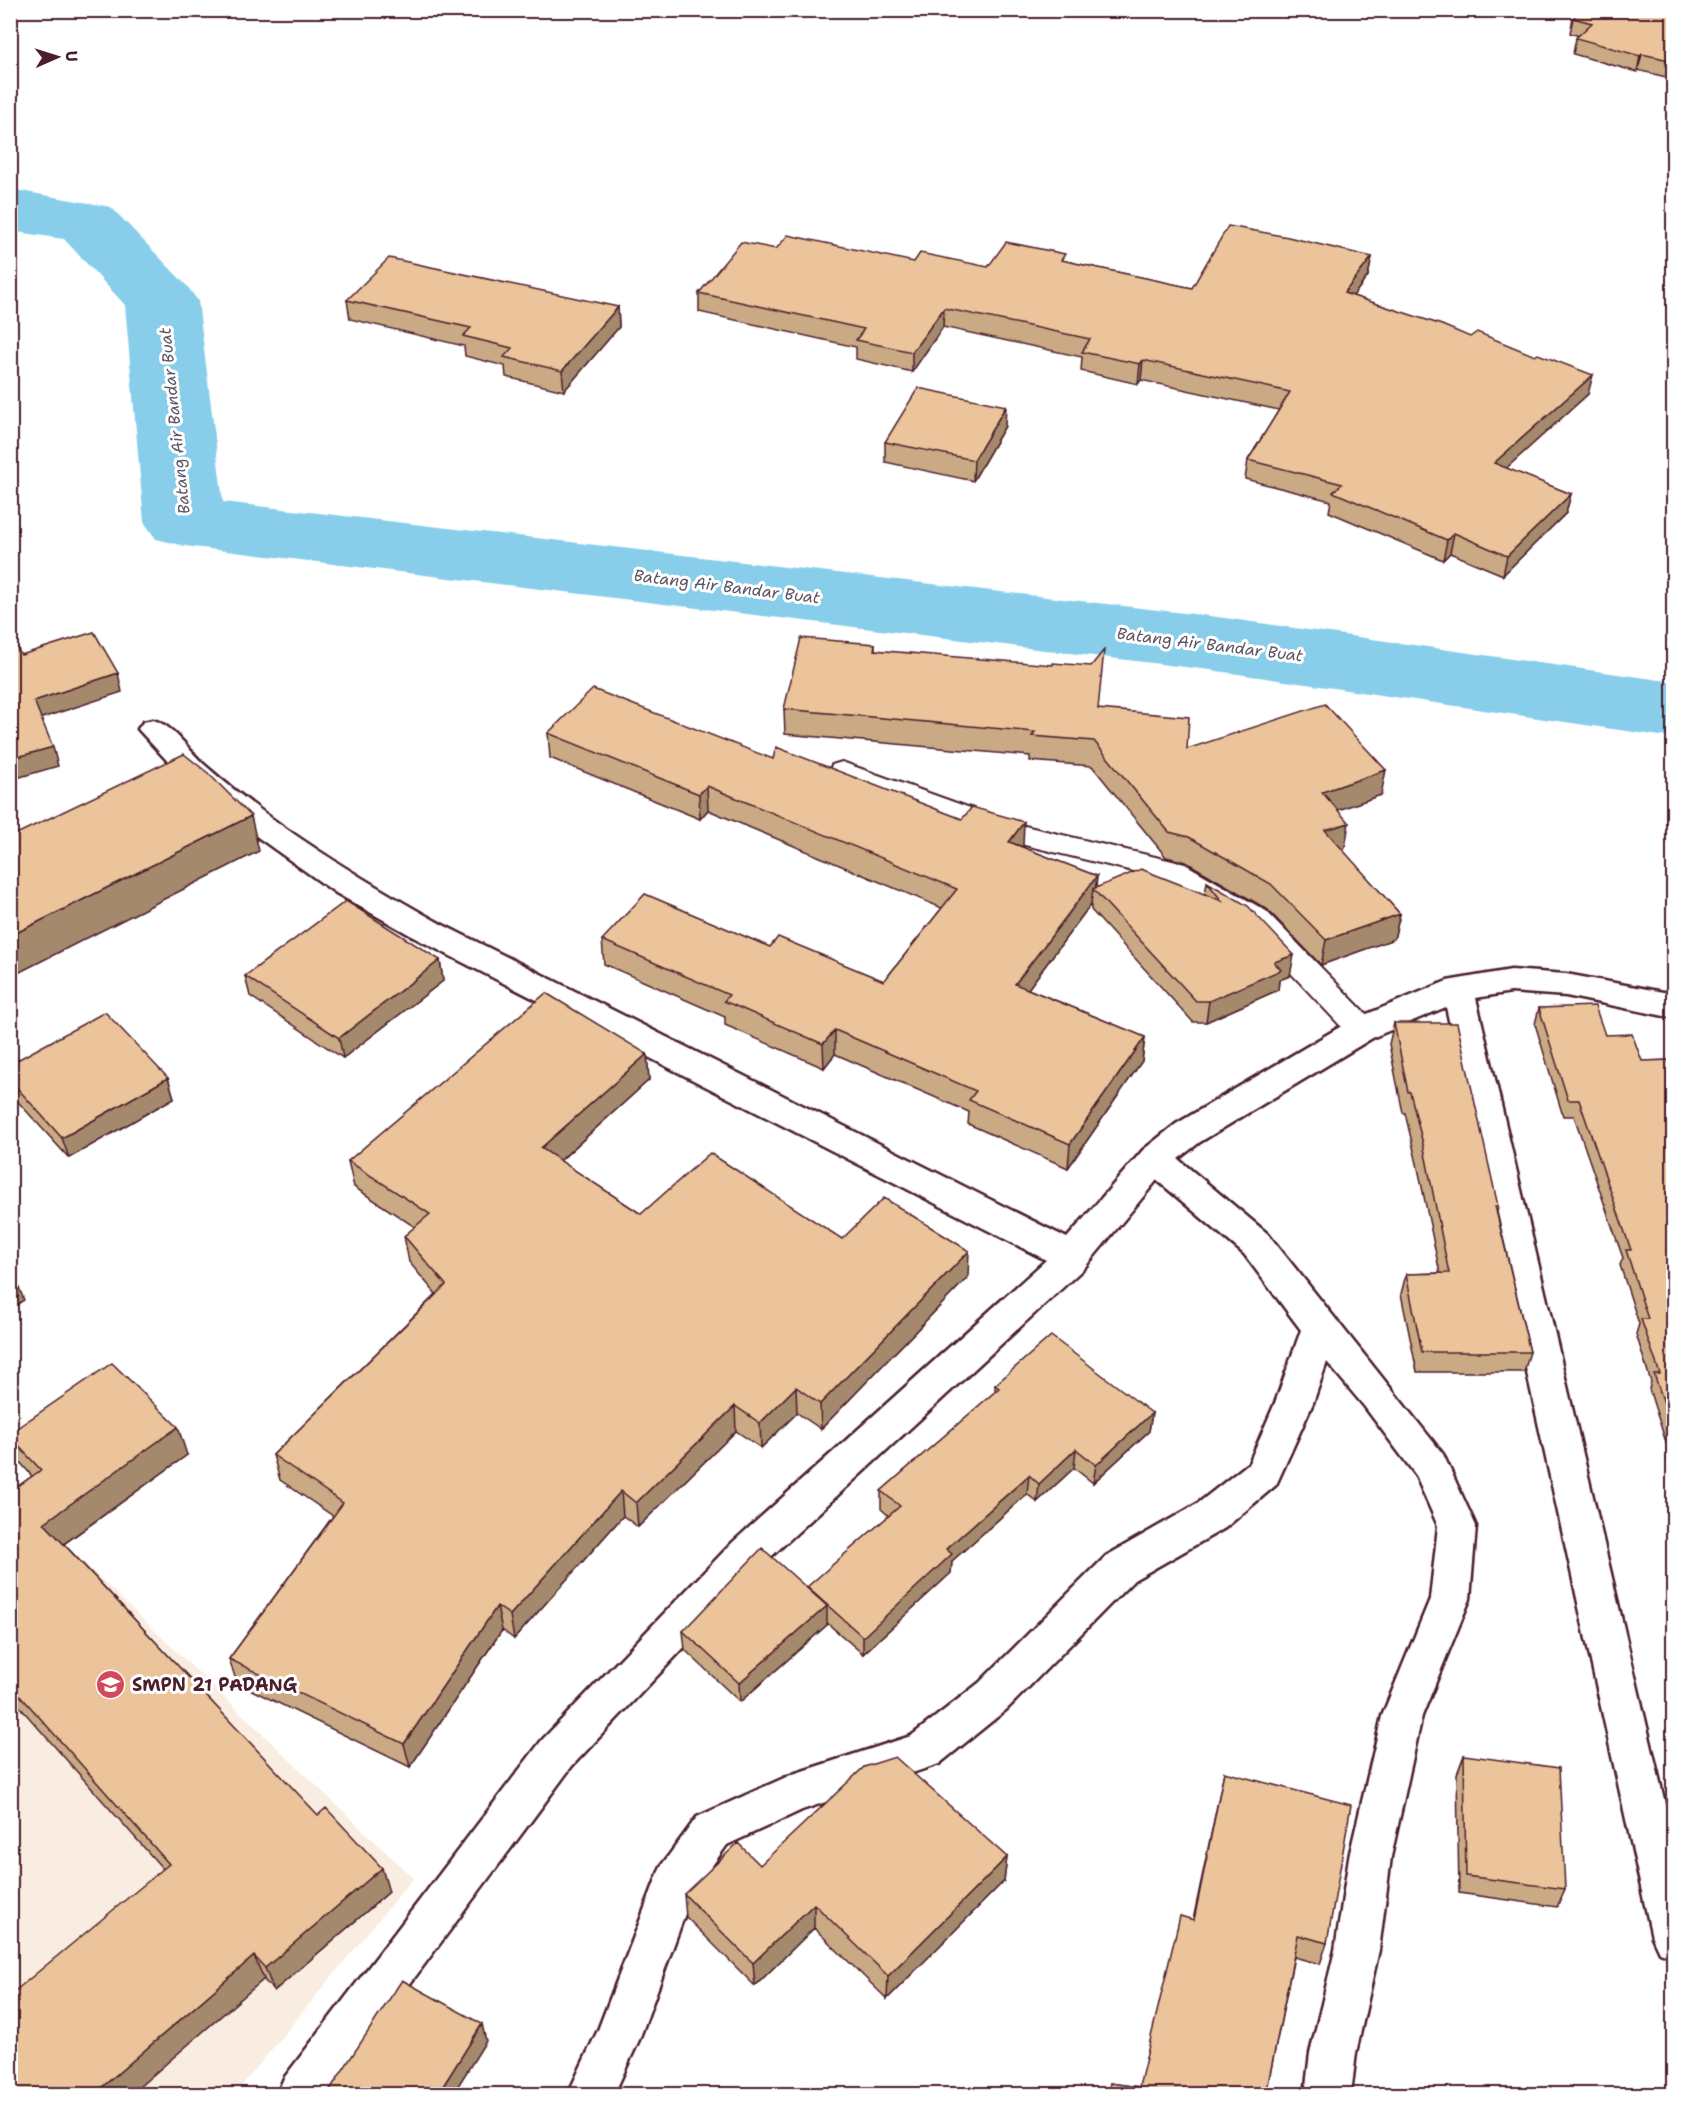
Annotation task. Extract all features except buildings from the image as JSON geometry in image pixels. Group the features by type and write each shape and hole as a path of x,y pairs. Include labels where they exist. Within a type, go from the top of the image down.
{"street":[{"path":"153,729 184,778 249,816 346,885 430,932 1072,1257"},
{"path":"300,2094 557,1753 747,1554 1072,1257 1155,1159 1188,1133 1362,1029 1458,989 1511,981 1555,984 1674,1006"},
{"path":"1458,989 1674,1937"},
{"path":"1155,1159 1256,1244 1430,1465 1456,1526 1450,1599 1402,1716 1370,1857 1357,1950 1333,2053 1328,2094"},
{"path":"591,2094 617,2040 676,1880 712,1831 793,1793 924,1751 993,1696 1120,1568 1211,1515 1263,1474 1294,1403 1320,1328"}],"lane":[{"path":"842,771 1006,831 1176,871 1256,918 1362,1029"}],"shaded area":[{"name":"SMPN 21 PADANG","path":"10,1492 413,1878 235,2094 11,2094"}],"waterway":[{"name":"Batang Air Bandar Buat","path":"10,210 86,222 161,301 185,522 1210,643 1674,710"}],"place":[{"name":"SMPN 21 PADANG","path":"111,1685"}]}
